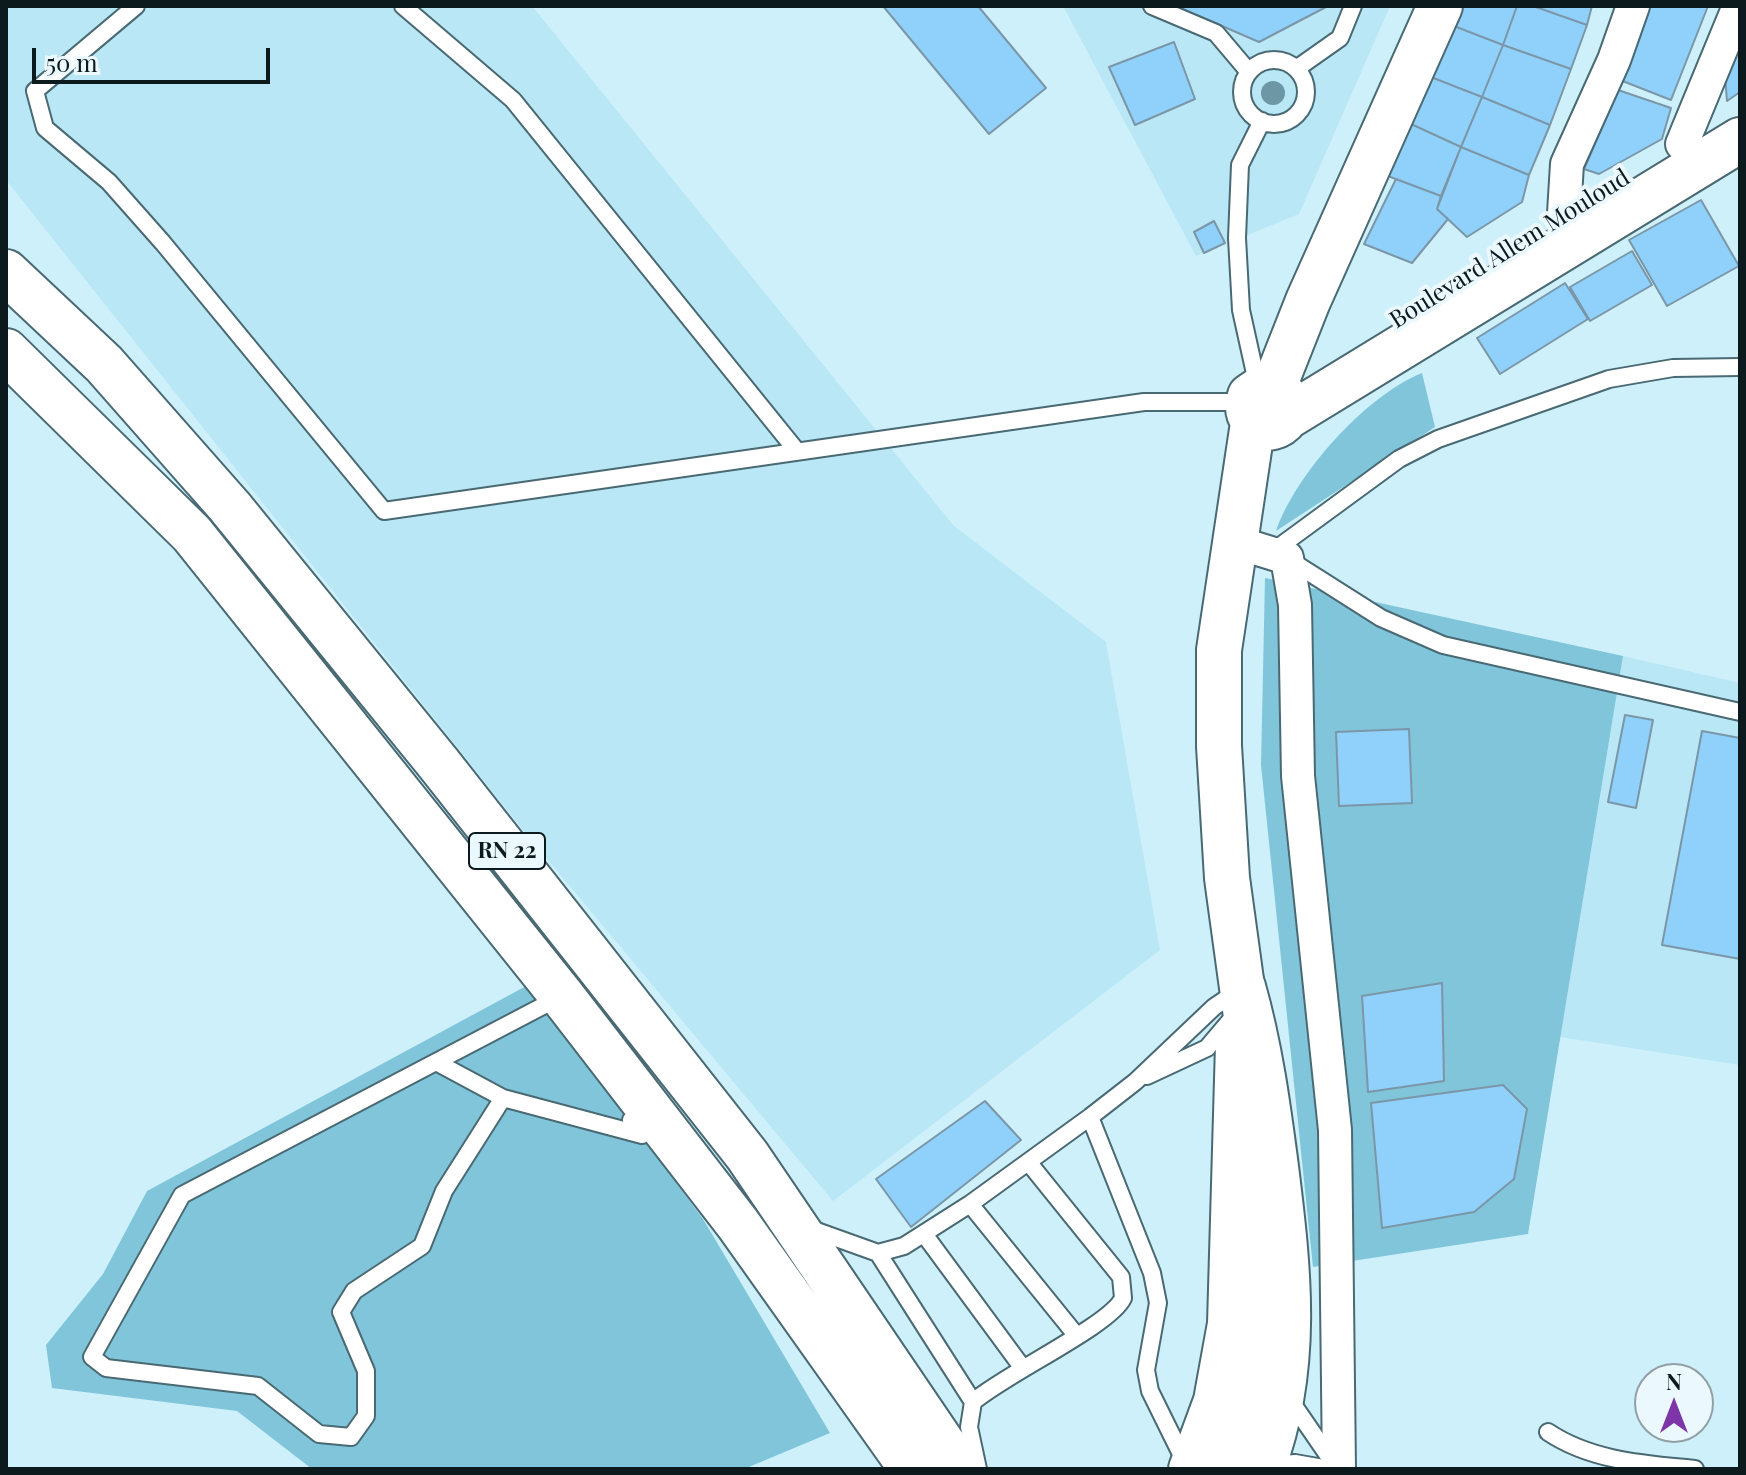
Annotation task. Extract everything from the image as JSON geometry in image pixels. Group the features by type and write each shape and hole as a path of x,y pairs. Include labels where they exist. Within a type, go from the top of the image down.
{"main road":[{"path":"1251,1468 1243,1426 1256,1360 1261,1231 1243,987 1227,878 1219,746 1219,650 1264,551 1268,406 1308,301 1440,6"},
{"name":"Boulevard Allem Mouloud","path":"1268,406 1564,213 1740,112"},
{"name":"Boulevard Allem Mouloud","path":"1268,406 1740,140"},
{"name":"RN 22","path":"6,272 104,364 230,507 689,1082 794,1223 960,1469"},
{"name":"RN 22","path":"6,351 192,534 553,1006 738,1224 912,1469"},
{"path":"1190,1469 1216,1401 1230,1324 1223,1055 1243,987"},
{"path":"1243,987 1260,1048 1287,1256 1290,1326 1285,1392 1251,1468"}],"street":[{"path":"1564,213 1567,164 1614,60 1633,6"},
{"path":"1682,144 1739,6"},
{"path":"1264,551 1295,605 1298,776 1335,1130 1338,1469"}],"lane":[{"path":"136,6 35,91 45,128 109,182 384,511 1144,402 1268,406 1241,310 1237,238 1240,165 1262,121"},
{"path":"403,6 513,100 796,450"},
{"path":"1152,6 1216,33 1249,72"},
{"path":"1296,69 1340,38 1353,6"},
{"path":"1278,60 1296,69 1306,87 1303,107 1288,121 1277,124 1262,121 1249,112 1243,102 1244,81 1249,72 1258,65 1278,60"},
{"path":"1740,367 1673,368 1609,379 1438,439 1399,459 1264,551 1381,618 1443,645 1740,712"},
{"path":"794,1223 878,1253 904,1246 970,1204 1090,1117 1135,1082 1203,1017 1243,987"},
{"path":"503,1098 444,1191 422,1246 354,1291 341,1312 366,1371 366,1416 351,1437 319,1434 258,1386 106,1368 92,1357 182,1195 436,1062 553,1006"},
{"path":"1135,1082 1223,1055"},
{"path":"436,1062 503,1098 642,1135 624,1111"},
{"path":"1090,1117 1152,1273 1158,1303 1146,1361 1147,1379 1190,1469"},
{"path":"973,1402 1022,1367 1119,1308 1124,1287 1121,1277 1029,1163"},
{"path":"970,1204 1076,1335"},
{"path":"924,1234 1022,1367"},
{"path":"878,1253 973,1402 969,1427 978,1469"},
{"path":"1285,1392 1338,1469"},
{"path":"1548,1432 1565,1444 1598,1455 1695,1469"},
{"path":"1251,1468 1305,1463 1329,1469"}],"shaded area":[{"path":"6,6 532,6 954,526 1106,642 1160,950 833,1201 527,835 6,180"},
{"path":"1063,6 1390,6 1299,214 1196,256"},
{"path":"1422,373 1435,427 1276,531 1299,486 1335,439 1378,399"},
{"path":"1265,578 1623,656 1528,1234 1313,1267 1261,765"},
{"path":"1623,656 1740,683 1740,1065 1560,1037"},
{"path":"528,985 703,1219 830,1433 744,1469 312,1469 237,1411 52,1388 46,1345 103,1274 147,1191"}],"building":[{"path":"883,6 978,6 1046,88 989,134"},
{"path":"1176,6 1328,6 1259,42"},
{"path":"1447,6 1517,6 1503,45 1441,21"},
{"path":"1517,6 1533,6 1587,25 1571,69 1503,45"},
{"path":"1533,6 1592,6 1587,25"},
{"path":"1649,6 1708,6 1671,100 1620,80"},
{"path":"1441,21 1503,45 1482,97 1418,72"},
{"path":"1740,29 1740,92 1727,101 1725,76"},
{"path":"1174,42 1195,99 1135,125 1109,67"},
{"path":"1503,45 1571,69 1550,125 1482,97"},
{"path":"1418,72 1482,97 1461,147 1398,118"},
{"path":"1618,90 1671,108 1662,139 1599,174 1584,169"},
{"path":"1482,97 1550,125 1529,175 1461,147"},
{"path":"1398,118 1461,147 1441,196 1377,172"},
{"path":"1461,147 1529,175 1522,202 1467,237 1437,209"},
{"path":"1396,179 1441,196 1437,209 1448,219 1412,263 1364,244"},
{"path":"1701,200 1739,266 1667,306 1629,240"},
{"path":"1214,221 1225,243 1204,253 1194,232"},
{"path":"1632,251 1652,285 1590,321 1570,287"},
{"path":"1565,283 1588,319 1500,374 1477,338"},
{"path":"1625,715 1653,720 1636,808 1608,802"},
{"path":"1409,729 1412,803 1339,806 1336,732"},
{"path":"1702,731 1740,738 1740,959 1662,945"},
{"path":"1442,983 1444,1081 1368,1092 1362,996"},
{"path":"1503,1085 1527,1109 1514,1179 1474,1212 1382,1228 1371,1103"},
{"path":"985,1101 1021,1140 911,1227 876,1179"}]}
